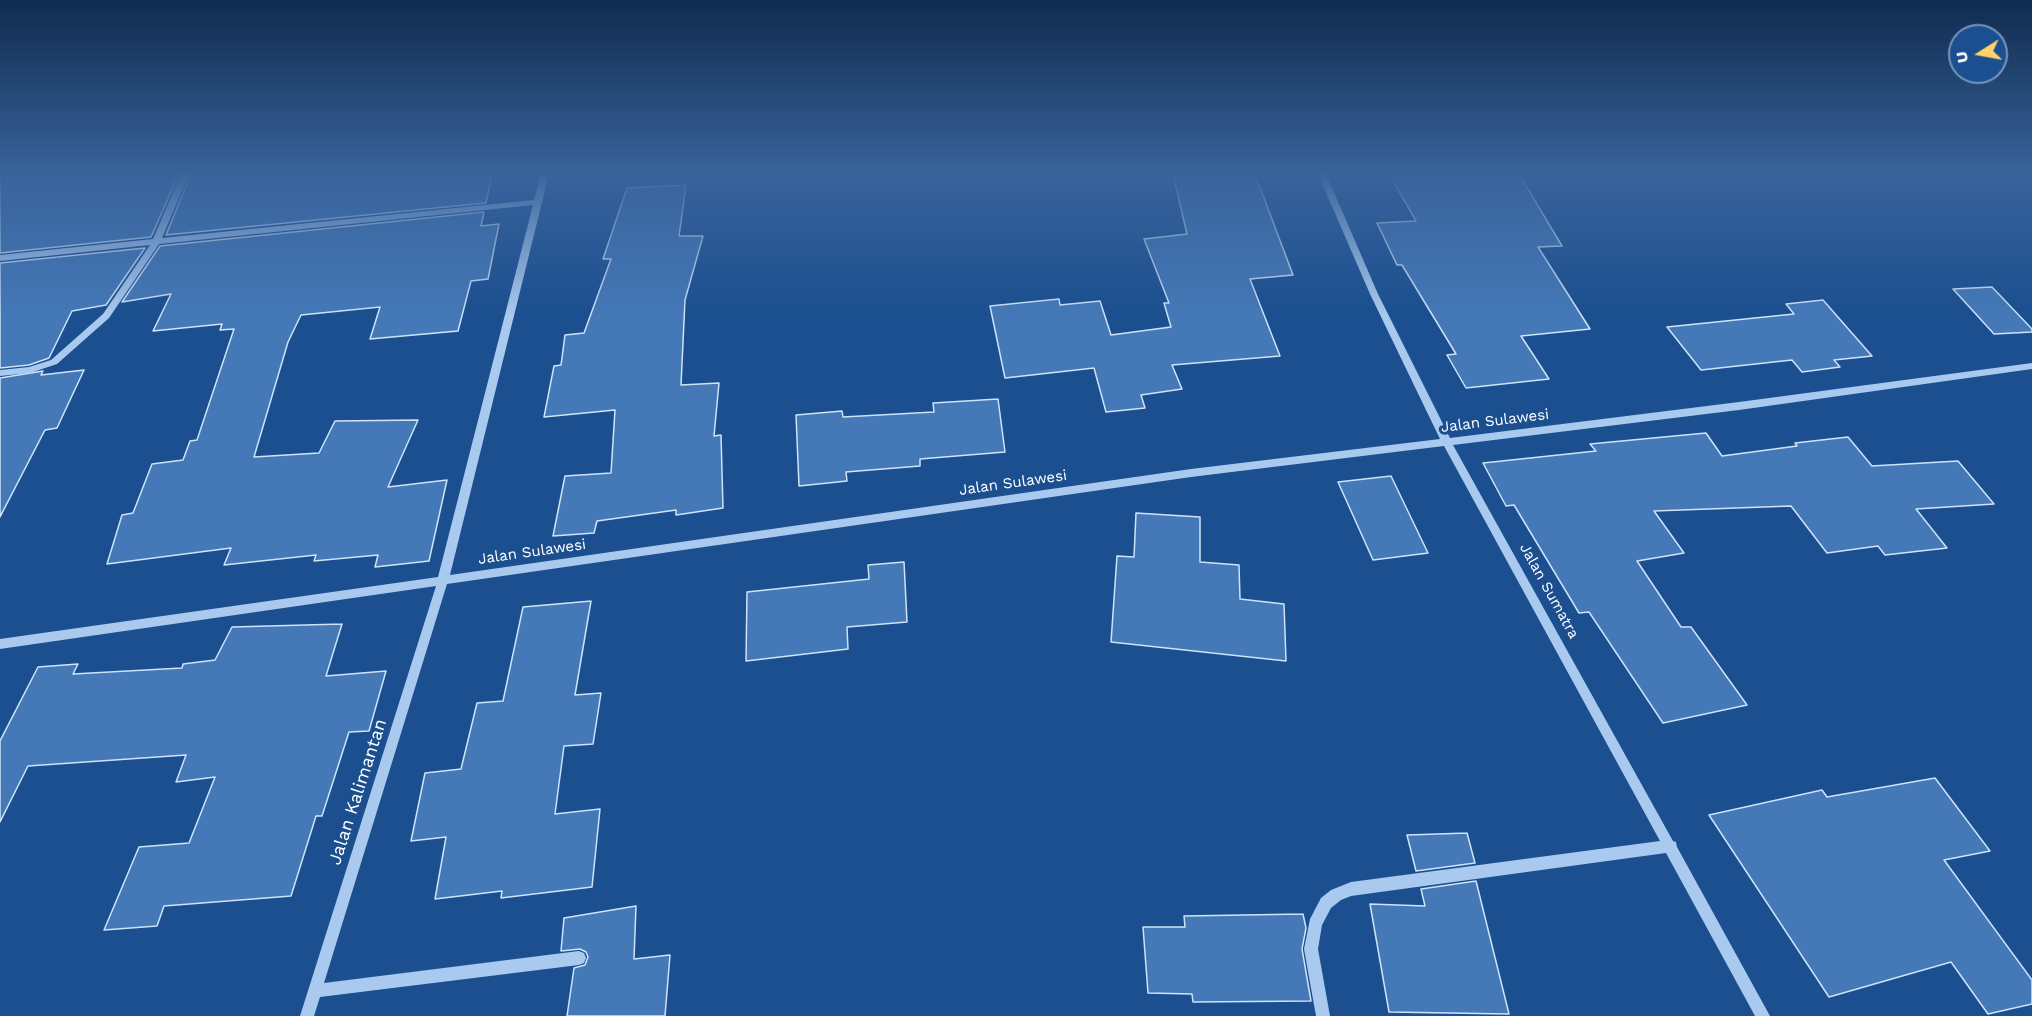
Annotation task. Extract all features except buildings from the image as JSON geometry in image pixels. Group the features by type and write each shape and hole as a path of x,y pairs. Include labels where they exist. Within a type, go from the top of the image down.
{"street":[{"path":"0,373 30,370 54,362 78,343 118,302 157,242 165,221"},
{"path":"0,258 353,221"},
{"name":"Jalan Kalimantan","path":"307,1016 443,580 532,221"},
{"name":"Jalan Sumatra","path":"1343,221 1374,294 1447,442 1671,846 1762,1016"},
{"name":"Jalan Sulawesi","path":"0,644 1191,473 2032,366"},
{"path":"1323,1016 1311,949 1315,924 1326,903 1336,895 1351,890 1671,846"},
{"path":"314,991 579,958"}]}
